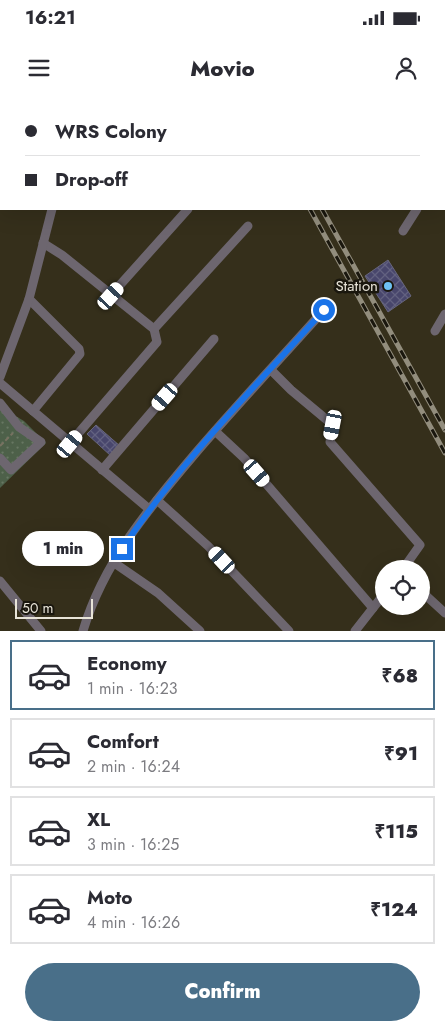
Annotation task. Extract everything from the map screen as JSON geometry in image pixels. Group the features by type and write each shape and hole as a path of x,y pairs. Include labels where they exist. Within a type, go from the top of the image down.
{"street":[{"path":"0,377 29,299 52,210"},
{"path":"111,296 187,210"},
{"path":"403,231 415,210"},
{"path":"154,329 248,226"},
{"path":"43,243 62,255 154,329 157,342 70,444"},
{"path":"29,299 79,349 80,354 33,410"},
{"path":"83,631 91,604 113,562 149,509 215,431 324,310"},
{"path":"435,331 445,314"},
{"path":"102,470 214,340"},
{"path":"270,370 333,425 330,442 420,545 409,560"},
{"path":"0,383 149,509"},
{"path":"0,402 19,427 41,442 11,470 0,458"},
{"path":"215,431 244,458 373,608"},
{"path":"157,500 208,546 289,631"},
{"path":"113,562 158,593 200,631"},
{"path":"0,581 40,631"},
{"path":"430,600 445,614"},
{"path":"355,631 375,605"}],"green space":[{"path":"0,407 24,421 46,443 0,488"}],"building":[{"name":"Station","path":"388,260 411,296 388,312 365,276"},
{"path":"96,425 120,446 111,456 87,434"}],"railway":[{"path":"311,210 445,453"},
{"path":"323,210 445,430"}],"place":[{"name":"Station","path":"388,286"}],"route":[{"path":"122,549 149,509 215,431 324,310"}]}
